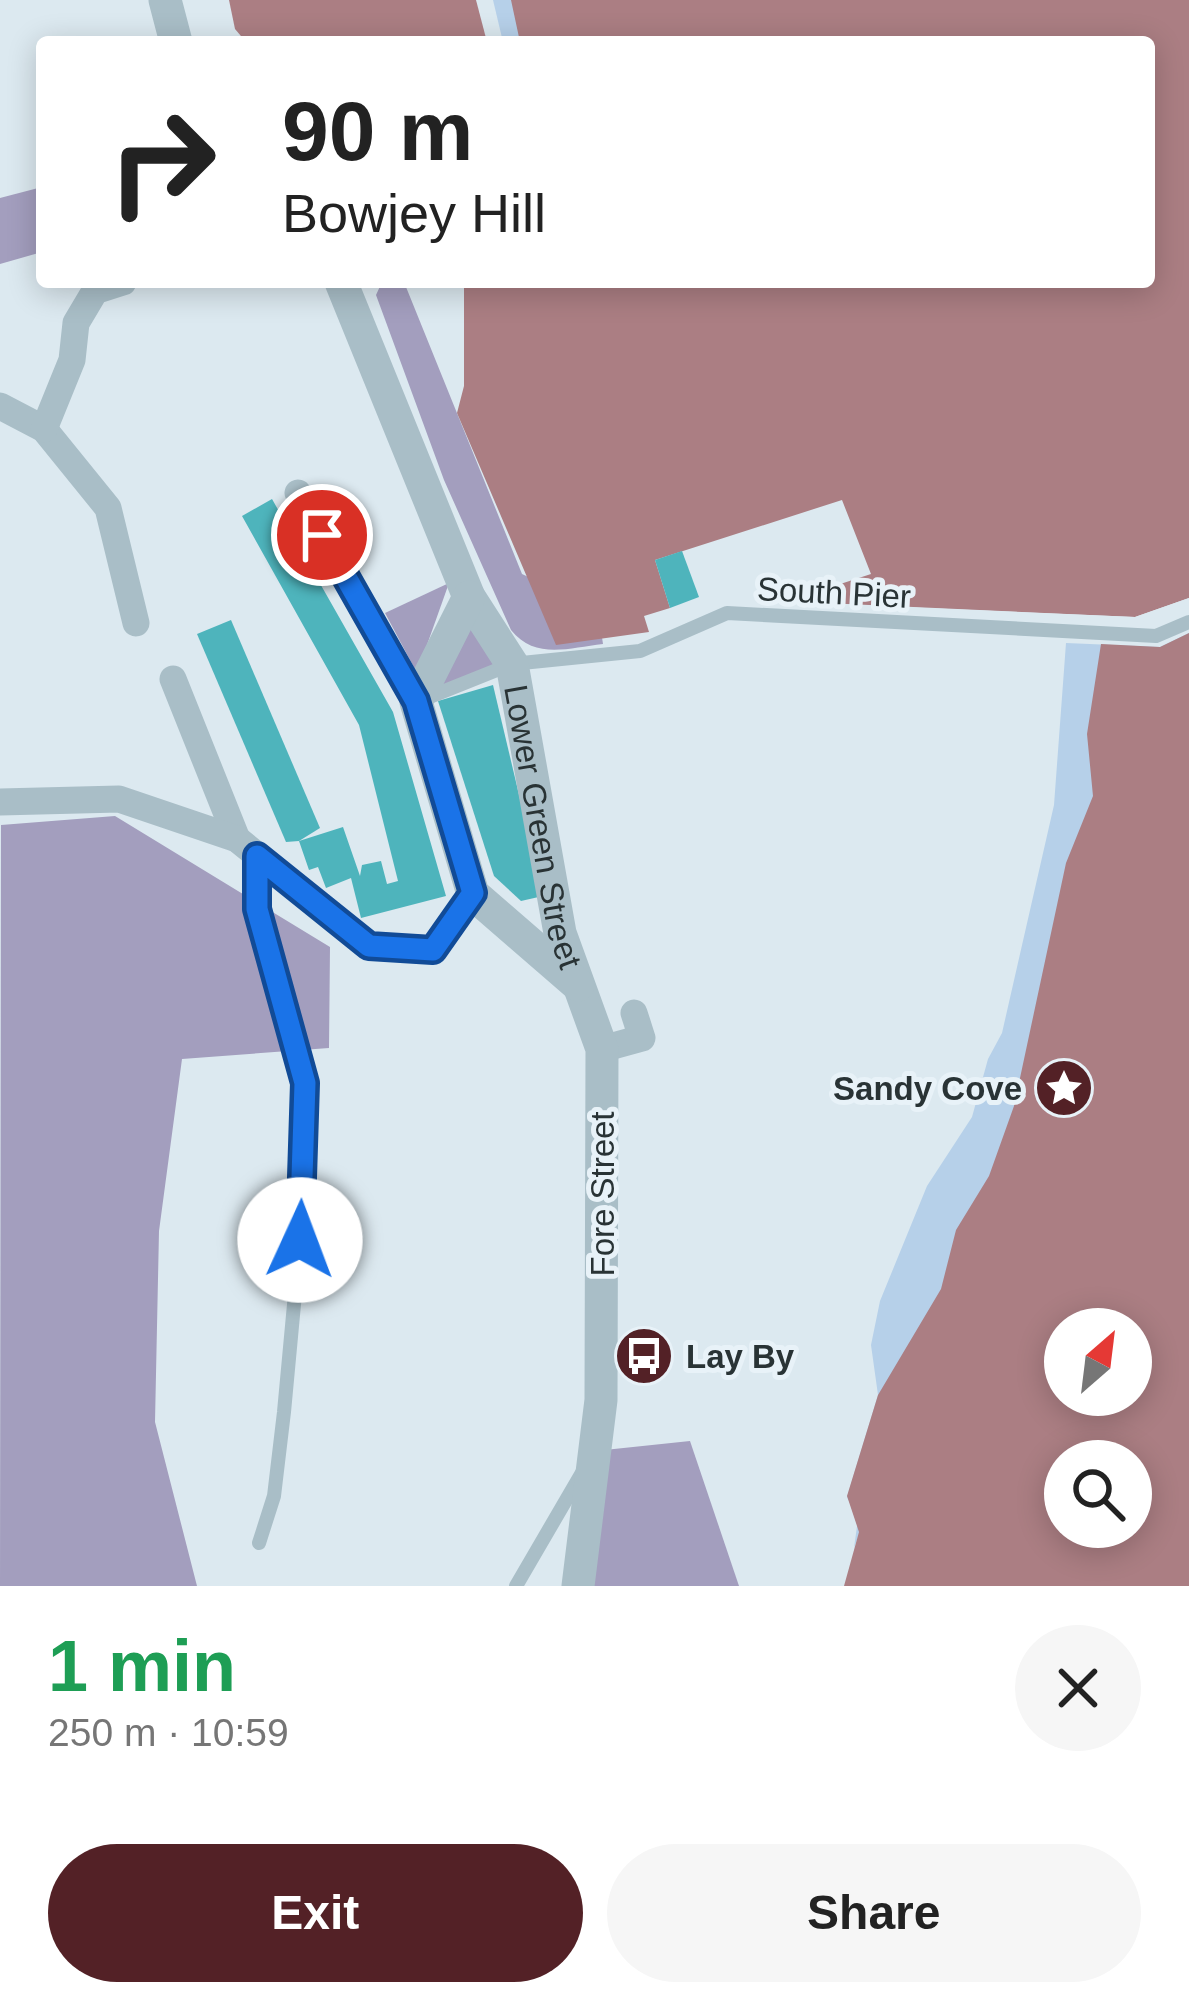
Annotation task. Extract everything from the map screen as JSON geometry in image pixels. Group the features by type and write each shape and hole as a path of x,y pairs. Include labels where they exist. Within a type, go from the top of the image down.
{"street":[{"path":"164,0 174,36"},
{"path":"44,429 72,360 76,323 95,291 104,288"},
{"path":"343,288 470,597 416,701"},
{"path":"0,406 44,429 108,508 136,623"},
{"path":"298,493 416,701 473,893 584,990"},
{"name":"Lower Green Street","path":"470,597 512,664 560,933 584,990"},
{"path":"173,679 247,847"},
{"path":"0,802 119,799 247,847 369,946 433,950 473,893"},
{"name":"Fore Street","path":"578,1586 601,1400 602,1049 584,990"},
{"path":"602,1049 641,1035"}],"lane":[{"name":"South Pier","path":"416,701 512,664 640,651 728,613 1156,636 1189,622"},
{"path":"247,847 257,909 305,1083 300,1240 284,1412 274,1496 260,1543"},
{"path":"516,1586 595,1451"}],"shaded area":[{"path":"229,0 476,0 485,36 241,36"},
{"path":"511,0 1189,0 1189,598 1135,617 785,602 871,574 842,500 655,560 670,608 644,616 649,632 556,645 457,413 464,386 464,288 1155,288 1155,36 519,36"},
{"path":"36,189 36,254 0,264 0,198"},
{"path":"379,288 406,288 522,574 614,617 600,624 603,644 541,649 511,630 444,480 376,295"},
{"path":"449,583 417,673 385,613"},
{"path":"469,615 498,670 436,694"},
{"name":"Sandy Cove","path":"1189,633 1189,1586 844,1586 859,1532 847,1496 878,1395 941,1289 956,1230 989,1176 1014,1106 1066,863 1093,796 1087,734 1101,644 1160,647"},
{"path":"115,816 330,947 329,1048 182,1059 159,1231 155,1422 197,1586 0,1586 1,825"},
{"path":"690,1441 739,1586 578,1586 595,1451"}],"sand":[{"path":"493,0 605,0 615,36 502,36"},
{"path":"1189,633 854,1548 858,1519 847,1497 878,1395 871,1345 880,1301 927,1186 972,1117 988,1059 1002,1033 1054,805 1066,643 1160,647"}],"pier":[{"path":"1189,598 1189,604 1174,613 1136,623 824,609 825,603 1135,617"}],"building":[{"path":"272,499 393,712 446,896 361,918 351,878 326,888 318,867 309,870 299,841 343,827 360,876 362,865 381,861 387,884 398,881 359,725 242,516"},
{"path":"682,551 699,597 670,608 655,560"},
{"path":"231,620 320,828 299,841 286,842 197,634"},
{"path":"493,685 543,896 521,901 494,876 438,701"}],"place":[{"name":"Sandy Cove","path":"1064,1088"},
{"name":"Lay By","path":"644,1356"}],"route":[{"path":"300,1240 305,1083 257,909 257,856 369,946 433,950 473,893 416,701 322,535"}]}
